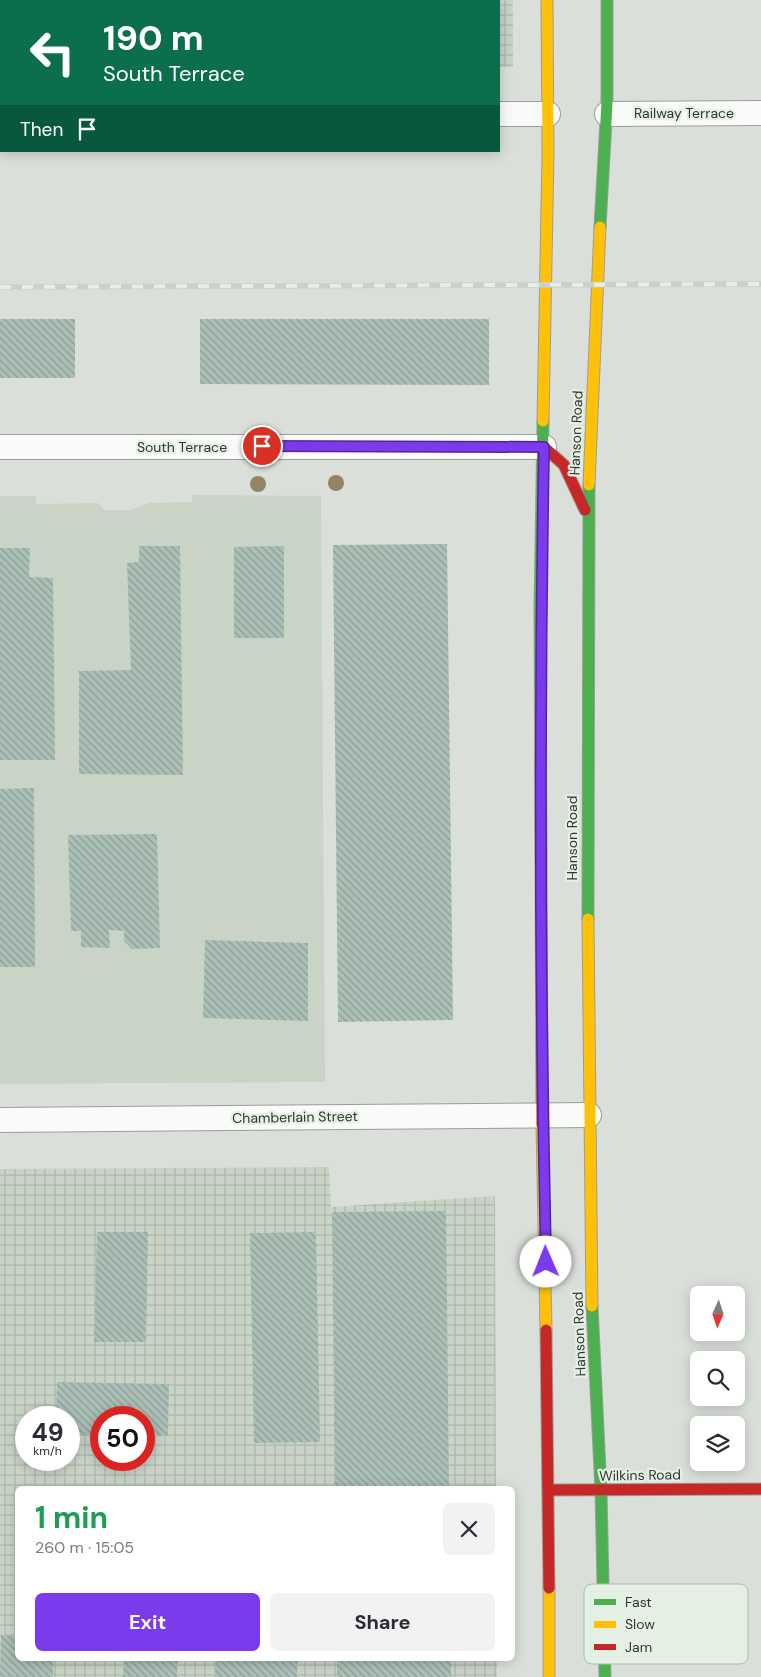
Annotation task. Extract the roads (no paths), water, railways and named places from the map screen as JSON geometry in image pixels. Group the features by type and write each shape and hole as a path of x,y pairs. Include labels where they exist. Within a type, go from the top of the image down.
{"main road":[{"path":"547,0 548,114 540,608 542,1115 550,1490 549,1677"},
{"name":"Hanson Road","path":"603,1584 601,1490 592,1306 588,1025 588,518 596,285 607,114 607,0"},
{"path":"544,447 564,465 588,518"},
{"name":"Wilkins Road","path":"550,1490 761,1489"},
{"name":"Hanson Road","path":"604,1664 604,1677"}],"street":[{"name":"Railway Terrace","path":"607,114 761,113"},
{"path":"500,114 548,114"},
{"name":"South Terrace","path":"0,447 544,447"},
{"name":"Chamberlain Street","path":"0,1120 590,1116"}],"railway":[{"path":"0,287 761,284"}]}
